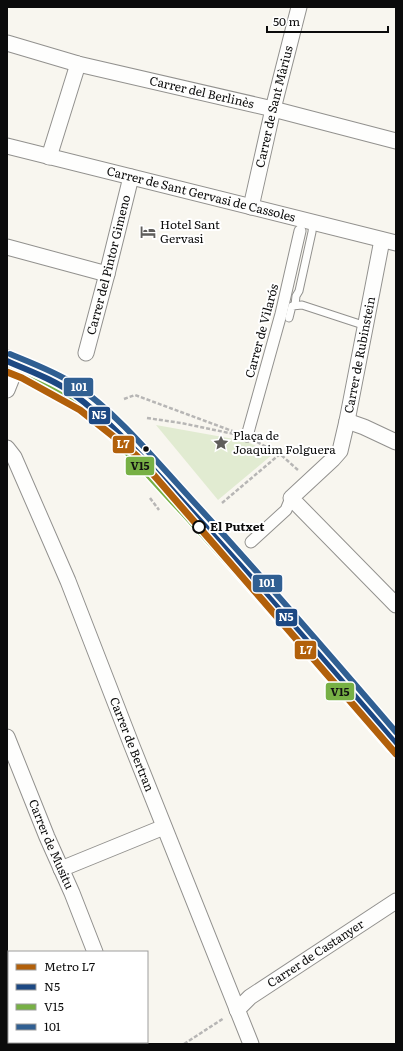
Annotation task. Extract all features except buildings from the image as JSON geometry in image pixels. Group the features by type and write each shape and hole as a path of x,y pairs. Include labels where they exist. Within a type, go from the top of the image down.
{"main road":[{"path":"12,363 54,382 71,392 106,420 240,564 396,744"}],"street":[{"name":"Carrer de Sant Màrius","path":"251,207 298,7"},
{"name":"Carrer del Berlinès","path":"7,43 78,64 273,109 396,141"},
{"path":"49,156 78,64"},
{"name":"Carrer de Sant Gervasi de Cassoles","path":"7,146 389,241"},
{"name":"Carrer del Pintor Gimeno","path":"86,353 131,177"},
{"name":"Carrer de Vilarós","path":"247,436 281,314 300,231"},
{"name":"Carrer de Rubinstein","path":"290,498 338,454 341,447 366,326 389,241"},
{"path":"7,247 107,274"},
{"path":"7,390 12,363"},
{"path":"347,421 396,442"},
{"name":"Carrer de Bertran","path":"7,448 14,457 68,581 164,827 232,1013 251,1044"},
{"path":"251,542 286,510 290,498 396,605"},
{"name":"Carrer de Musitu","path":"7,737 95,951"},
{"path":"61,869 164,827"},
{"name":"Carrer de Castanyer","path":"232,1013 250,997 396,901"}],"lane":[{"path":"289,318 292,306 295,305 296,296 299,290 313,222"},
{"path":"295,305 302,305 366,326"}],"path":[{"path":"124,399 135,395 247,436 280,454 302,474"},
{"path":"147,418 247,436"},
{"path":"222,503 280,454"},
{"path":"150,498 159,510"},
{"path":"184,1044 232,1013"}],"green space":[{"path":"156,425 245,441 273,454 218,500"}],"metro line":[{"name":"L7","path":"7,372 22,378 80,410 139,458 396,754"}],"transit line":[{"name":"101","path":"10,354 68,380 92,397 122,424 244,557 396,732"},
{"name":"N5","path":"7,361 49,379 65,388 105,420 149,465 244,569 396,744"},
{"name":"V15","path":"7,370 60,394 83,411 113,438 209,542 390,749"}],"place":[{"name":"Hotel Sant Gervasi","path":"148,232"},
{"name":"Plaça de Joaquim Folguera","path":"221,443"},
{"name":"El Putxet","path":"199,527"}]}
